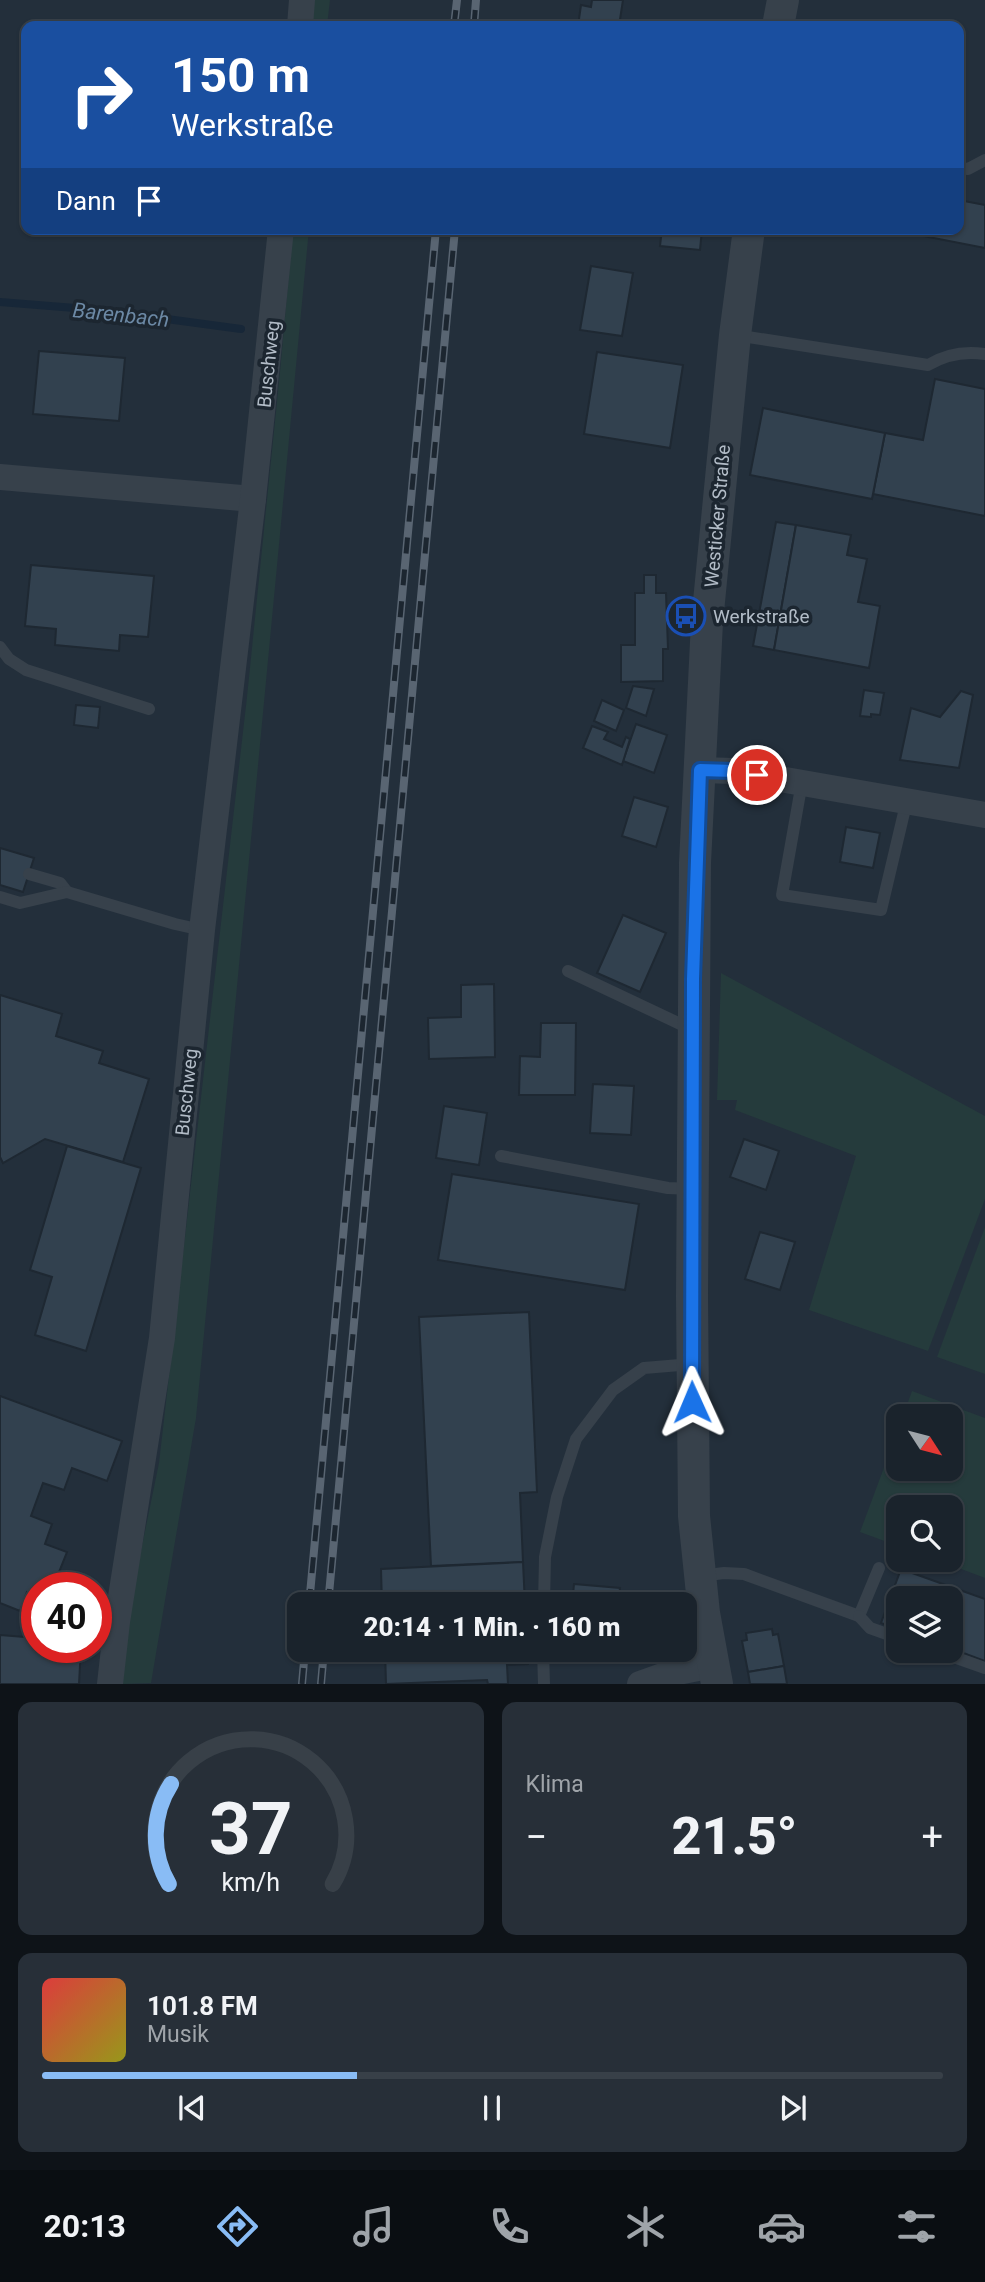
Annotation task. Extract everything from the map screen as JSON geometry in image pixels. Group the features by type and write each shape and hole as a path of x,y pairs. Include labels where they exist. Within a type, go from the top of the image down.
{"street":[{"path":"300,21 302,0"},
{"path":"780,21 783,0"},
{"name":"Buschweg","path":"110,1684 117,1622 162,1338 202,930 253,499 280,235"},
{"name":"Westicker Straße","path":"715,1674 694,1516 692,1189 695,876 708,610 735,335 748,235"},
{"path":"1,482 253,499"},
{"path":"700,770 734,771 985,814"},
{"path":"640,1684 668,1674 715,1674"}],"lane":[{"path":"964,169 985,160"},
{"path":"735,335 928,365 942,357 971,352 985,354"},
{"path":"0,647 9,659 26,670 149,709"},
{"path":"802,782 782,895 881,910 907,800"},
{"path":"29,874 60,883 67,892"},
{"path":"0,897 20,902 67,892 202,930"},
{"path":"568,971 693,1030"},
{"path":"501,1156 668,1188 692,1189"},
{"path":"544,1592 545,1557 555,1509 576,1439 613,1390 644,1368 692,1364"},
{"path":"859,1616 879,1568"},
{"path":"700,1576 744,1574 859,1616 870,1628 886,1634"},
{"path":"963,1660 985,1668"},
{"path":"543,1662 544,1684"}],"green space":[{"path":"312,0 330,0 328,21 310,21"},
{"path":"292,235 308,235 196,1418 151,1683 122,1684 128,1614 159,1463 247,697"},
{"path":"721,973 985,1116 985,1199 928,1351 809,1310 856,1156 735,1110 737,1100 717,1100"},
{"path":"985,1227 985,1374 937,1357"},
{"path":"912,1391 947,1404 907,1404"},
{"path":"963,1410 985,1418 985,1578 963,1570 963,1495 886,1495 886,1542 860,1532 886,1462 886,1481 963,1481"}],"building":[{"path":"592,0 623,0 620,21 579,21 581,5 591,7"},
{"path":"964,201 985,205 985,248 918,235 964,235"},
{"path":"661,235 701,235 700,250 660,246"},
{"path":"591,266 633,273 622,336 580,330"},
{"path":"39,351 125,358 119,421 33,414"},
{"path":"597,352 683,365 670,448 584,434"},
{"path":"935,379 985,389 985,516 873,494 885,433 923,440"},
{"path":"763,408 885,433 872,499 750,475"},
{"path":"776,522 796,525 774,650 753,646"},
{"path":"796,525 851,535 847,555 867,559 858,602 880,606 869,668 774,650"},
{"path":"31,565 154,576 148,637 120,635 119,651 55,645 56,629 25,626"},
{"path":"644,575 656,575 656,593 666,593 668,649 663,649 663,681 621,682 621,645 635,645 635,593 644,593"},
{"path":"633,686 654,689 646,716 626,708"},
{"path":"864,690 884,693 880,715 860,716"},
{"path":"961,691 973,695 959,768 900,760 911,708 940,717"},
{"path":"602,700 624,710 616,731 594,721"},
{"path":"76,705 100,707 98,728 74,725"},
{"path":"636,724 667,735 654,773 623,761"},
{"path":"592,726 608,732 604,739 622,747 626,737 630,739 622,765 583,748"},
{"path":"634,797 668,807 656,847 622,836"},
{"path":"846,827 880,833 873,868 840,862"},
{"path":"0,848 34,858 23,892 0,885"},
{"path":"623,915 666,933 640,992 597,973"},
{"path":"494,984 495,1057 429,1059 428,1018 461,1017 461,985"},
{"path":"0,995 62,1014 56,1036 103,1051 99,1063 149,1079 123,1162 45,1139 3,1163 0,1157"},
{"path":"541,1023 576,1023 575,1095 519,1095 520,1056 540,1057"},
{"path":"593,1084 634,1086 631,1135 590,1133"},
{"path":"444,1106 487,1113 479,1165 436,1158"},
{"path":"744,1139 779,1151 766,1190 730,1177"},
{"path":"67,1146 141,1168 86,1351 35,1335 52,1277 30,1270"},
{"path":"452,1174 639,1204 625,1290 438,1260"},
{"path":"760,1232 795,1242 780,1290 745,1279"},
{"path":"529,1312 537,1492 520,1493 523,1562 431,1566 419,1317"},
{"path":"0,1396 122,1441 107,1481 72,1468 64,1490 43,1483 31,1516 52,1524 45,1544 67,1552 59,1572 21,1572 20,1611 0,1603"},
{"path":"523,1562 524,1592 382,1592 381,1569"},
{"path":"900,1572 909,1572 949,1586 895,1586"},
{"path":"574,1584 620,1588 620,1592 573,1592"},
{"path":"963,1591 985,1599 985,1661 963,1653"},
{"path":"886,1610 886,1625 881,1623"},
{"path":"772,1629 773,1635 778,1634 784,1666 748,1672 742,1641 747,1640 746,1633"},
{"path":"0,1635 21,1637 21,1663 80,1663 79,1684 0,1684"},
{"path":"385,1662 528,1662 507,1665 508,1684 488,1684 487,1680 386,1684"},
{"path":"784,1666 787,1684 750,1684 748,1672"}],"waterway":[{"name":"Barenbach","path":"0,302 100,310 241,329"}],"railway":[{"path":"455,21 457,0"},
{"path":"474,21 476,0"},
{"path":"310,1592 435,235"},
{"path":"329,1592 454,235"},
{"path":"302,1684 304,1662"},
{"path":"321,1684 323,1662"}],"place":[{"name":"Werkstraße","path":"686,616"}],"route":[{"path":"692,1402 693,979 700,770 757,775"}]}
